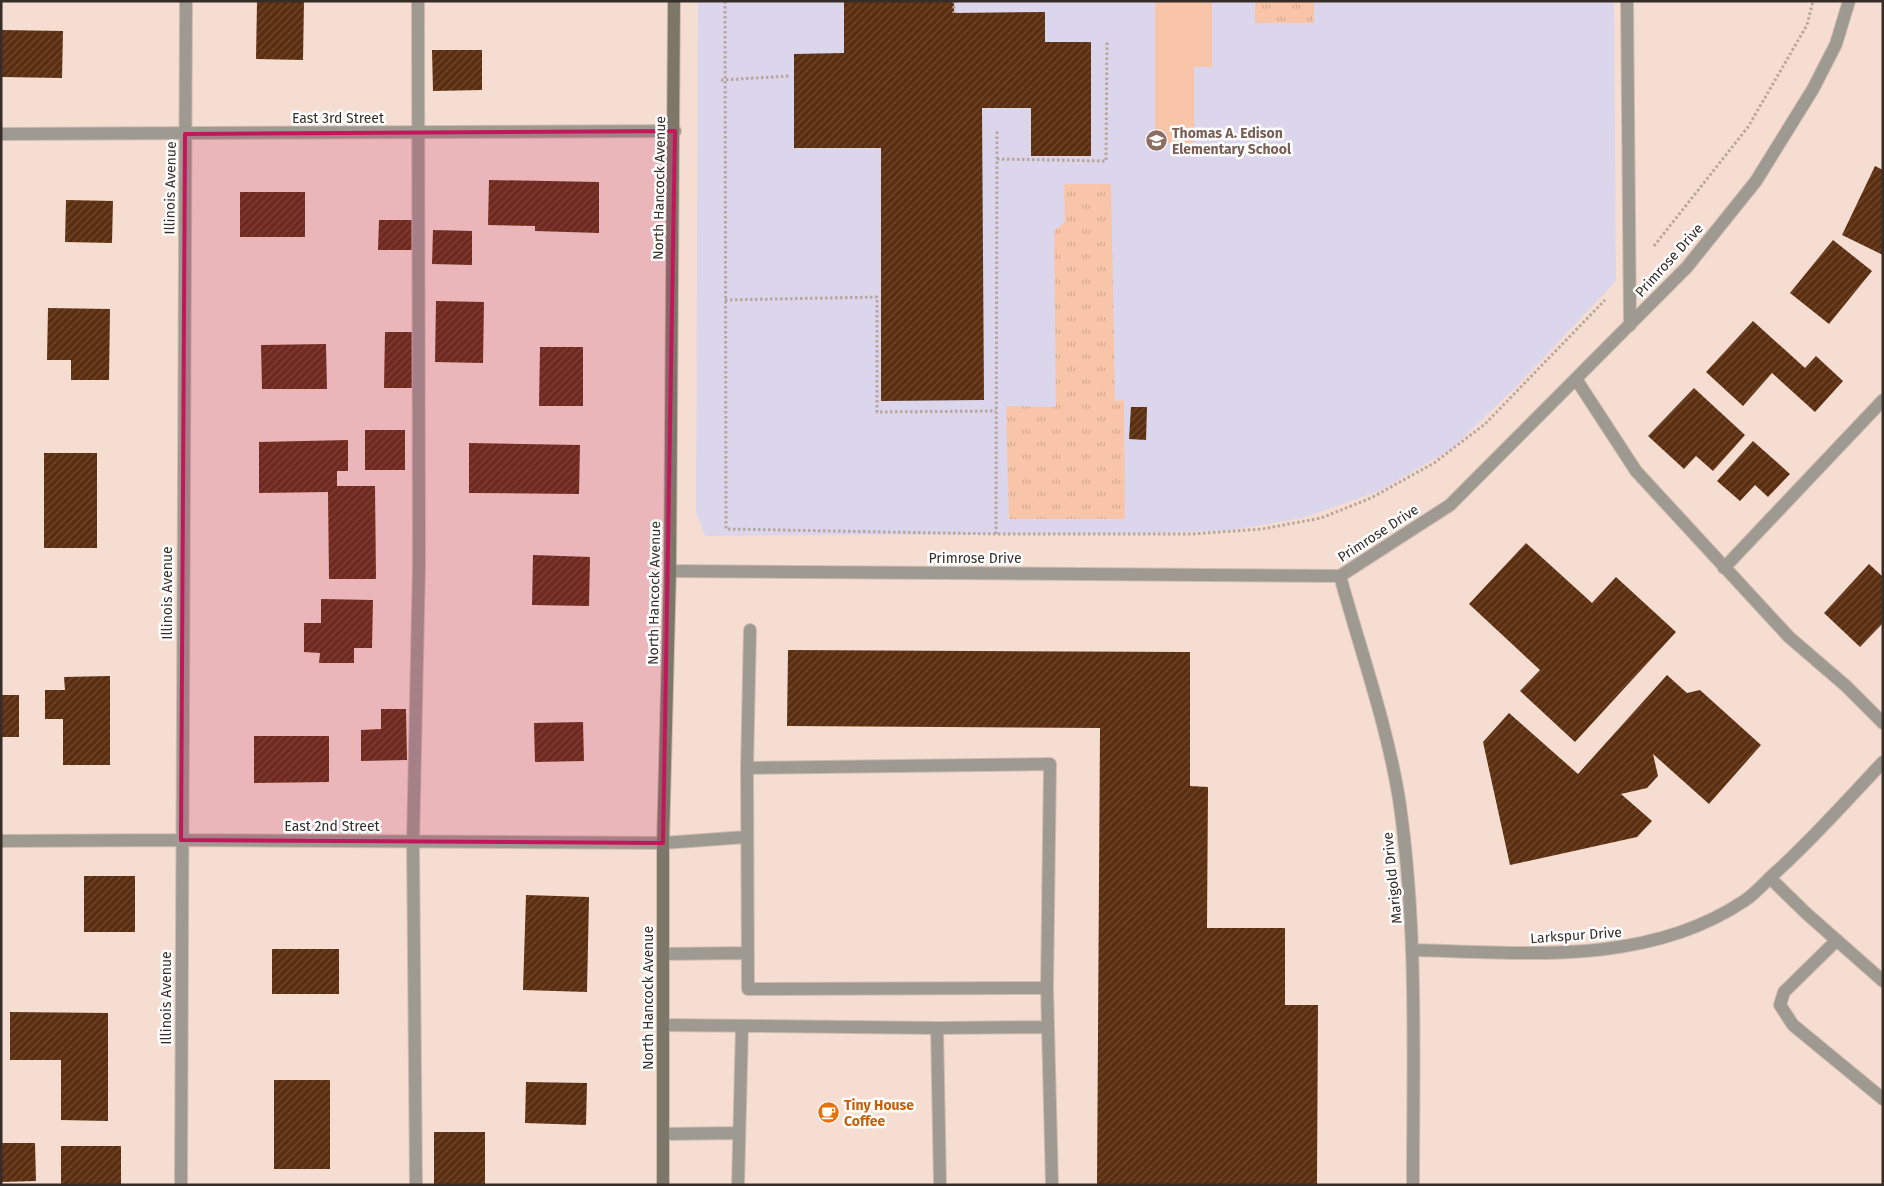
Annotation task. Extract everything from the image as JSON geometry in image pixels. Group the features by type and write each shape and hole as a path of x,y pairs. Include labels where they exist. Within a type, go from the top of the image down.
{"street":[{"name":"Illinois Avenue","path":"181,1185 186,1"},
{"path":"416,1185 413,842 419,565 418,1"},
{"name":"North Hancock Avenue","path":"663,1185 663,843 670,571 674,1"},
{"path":"1627,1 1630,325"},
{"name":"Primrose Drive","path":"670,571 1340,576 1450,505 1687,268 1756,181 1813,89 1836,44 1849,1"},
{"name":"East 3rd Street","path":"1,134 674,130"},
{"path":"1576,379 1636,471 1789,637 1846,686 1883,723"},
{"path":"1724,568 1883,400"},
{"name":"Marigold Drive","path":"1340,576 1380,716 1399,798 1414,950 1413,1185"},
{"path":"750,630 746,837 748,989 1047,988"},
{"name":"Larkspur Drive","path":"1414,950 1541,954 1617,949 1687,931 1745,901 1794,856 1883,762"},
{"path":"747,768 1050,764 1047,988 1052,1185"},
{"name":"East 2nd Street","path":"1,841 181,840 663,843 746,837"},
{"path":"1770,878 1883,981"},
{"path":"1837,940 1784,992 1780,1005 1793,1025 1883,1099"},
{"path":"663,954 747,953"},
{"path":"663,1025 937,1028 1048,1026"},
{"path":"738,1185 742,1026"},
{"path":"937,1028 940,1185"},
{"path":"663,1134 739,1133"}],"path":[{"path":"725,1 723,80 726,529 996,534 1192,534 1262,529 1321,518 1371,498 1434,463 1485,424 1629,274 1673,224 1748,127 1807,24 1813,1"},
{"path":"954,1 954,12"},
{"path":"997,159 1106,161 1107,41"},
{"path":"723,80 790,76"},
{"path":"996,534 997,130"},
{"path":"725,300 877,297 877,412 996,411"}],"highlighted area":[{"path":"675,131 663,843 181,840 185,134"}],"shaded area":[{"name":"Thomas A. Edison Elementary School","path":"698,1 1614,1 1616,281 1515,388 1450,450 1379,491 1303,518 1232,530 1160,533 705,536 696,512"}],"green space":[{"path":"1155,1 1212,1 1212,67 1194,67 1194,143 1155,143"},
{"path":"1255,1 1314,1 1314,23 1255,23"},
{"path":"1064,184 1111,184 1115,401 1124,400 1125,519 1009,519 1006,406 1056,407 1054,231 1065,222"}],"building":[{"path":"257,1 304,1 303,60 256,59"},
{"path":"844,1 954,1 954,13 1045,12 1045,42 1091,42 1091,156 1031,156 1031,108 982,108 984,400 881,401 881,148 794,148 794,54 844,53"},
{"path":"1,30 63,31 62,78 1,77"},
{"path":"432,50 482,50 482,90 433,91"},
{"path":"1875,166 1883,170 1883,255 1842,235"},
{"path":"489,180 599,182 599,233 535,231 535,226 488,225"},
{"path":"240,192 305,192 305,237 240,237"},
{"path":"66,200 113,201 112,243 65,242"},
{"path":"379,220 414,220 413,250 378,250"},
{"path":"433,230 472,231 472,265 432,264"},
{"path":"1833,240 1872,271 1829,324 1790,293"},
{"path":"436,301 484,302 483,363 435,362"},
{"path":"48,308 110,309 109,380 71,380 71,360 47,360"},
{"path":"1753,321 1805,368 1816,356 1843,381 1815,412 1772,373 1743,406 1706,372"},
{"path":"385,332 415,332 414,388 384,388"},
{"path":"326,344 327,389 262,389 261,345"},
{"path":"540,347 583,347 583,406 539,406"},
{"path":"1694,388 1745,435 1713,471 1696,456 1684,469 1648,436"},
{"path":"1131,407 1147,407 1146,440 1129,439"},
{"path":"365,430 405,430 405,470 365,470"},
{"path":"348,440 348,471 337,471 337,486 375,486 376,579 329,579 328,492 259,493 259,442"},
{"path":"1753,441 1790,474 1768,497 1755,485 1740,501 1717,481"},
{"path":"469,443 580,445 579,494 469,493"},
{"path":"44,453 97,453 97,548 44,548"},
{"path":"1526,543 1592,603 1616,577 1676,632 1575,742 1520,691 1540,670 1469,604"},
{"path":"533,555 590,557 589,606 532,605"},
{"path":"1869,564 1883,577 1883,623 1860,647 1824,613"},
{"path":"321,599 373,600 372,648 354,648 354,663 319,663 320,653 304,652 304,623 321,623"},
{"path":"788,650 1190,652 1190,786 1208,787 1207,928 1285,928 1285,1005 1318,1005 1317,1185 1097,1185 1100,728 787,726"},
{"path":"1667,675 1687,693 1700,690 1761,745 1709,804 1653,754 1658,776 1647,788 1621,794 1652,821 1637,837 1510,865 1483,742 1509,713 1578,774"},
{"path":"110,676 110,765 63,765 63,719 45,719 45,690 65,690 64,677"},
{"path":"1,695 19,695 19,737 1,737"},
{"path":"381,709 406,709 407,760 361,761 361,730 381,729"},
{"path":"583,722 584,761 535,762 534,723"},
{"path":"254,736 329,736 329,782 254,783"},
{"path":"84,876 135,876 135,932 84,932"},
{"path":"526,895 589,897 587,992 523,990"},
{"path":"272,949 339,949 339,994 272,994"},
{"path":"10,1012 108,1013 108,1121 61,1120 61,1060 10,1060"},
{"path":"274,1080 330,1080 330,1169 274,1169"},
{"path":"526,1082 587,1083 586,1125 525,1123"},
{"path":"434,1132 485,1132 485,1185 434,1185"},
{"path":"1,1143 35,1143 36,1181 1,1182"},
{"path":"61,1146 121,1146 121,1185 61,1185"}],"place":[{"name":"Thomas A. Edison Elementary School","path":"1156,141"},
{"name":"Tiny House Coffee","path":"828,1113"}]}
